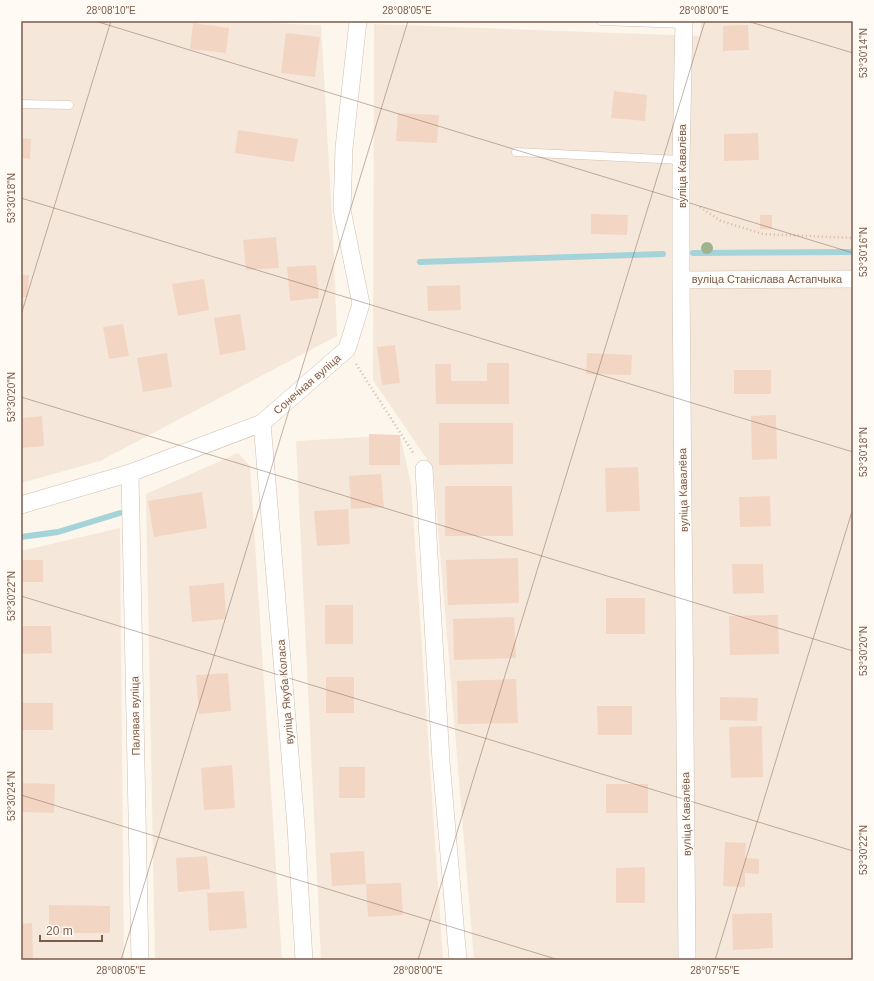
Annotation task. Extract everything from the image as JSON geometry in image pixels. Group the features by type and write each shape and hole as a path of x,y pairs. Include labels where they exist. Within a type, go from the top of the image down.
{"street":[{"name":"Сонечная вуліца","path":"21,505 130,473 262,423 347,349 362,304 342,210 344,148 358,21"},
{"name":"вуліца Кавалёва","path":"684,23 681,160 681,280 687,960"},
{"name":"вуліца Станіслава Астапчыка","path":"681,280 853,279"},
{"name":"вуліца Якуба Коласа","path":"262,423 296,826 304,960"},
{"path":"424,470 441,761 458,960"},
{"name":"Палявая вуліца","path":"130,473 140,960"}],"lane":[{"path":"601,21 684,23"},
{"path":"21,104 69,105"},
{"path":"516,152 681,160"}],"path":[{"path":"682,194 721,221 763,234 853,238"},
{"path":"347,349 424,470"}],"shaded area":[{"path":"21,21 210,21 321,25 333,234 337,336 100,461 21,483"},
{"path":"701,21 853,21 853,960 474,960 433,468 373,380 374,24 700,36"},
{"path":"400,435 411,484 443,960 321,960 296,441"},
{"path":"238,453 250,466 282,960 155,960 146,494"},
{"path":"120,528 124,960 21,960 21,551"}],"building":[{"path":"193,23 229,28 226,53 190,49"},
{"path":"748,25 749,50 723,51 723,26"},
{"path":"286,33 320,37 315,77 281,73"},
{"path":"614,91 647,95 645,121 611,118"},
{"path":"398,113 439,115 437,143 396,141"},
{"path":"238,130 298,139 294,162 235,153"},
{"path":"758,133 759,160 724,161 724,134"},
{"path":"21,138 31,139 30,159 21,158"},
{"path":"591,214 628,215 627,235 591,234"},
{"path":"760,215 772,215 772,229 760,229"},
{"path":"276,237 279,268 246,270 243,240"},
{"path":"316,265 319,298 290,301 287,267"},
{"path":"21,275 29,275 28,297 21,297"},
{"path":"204,279 209,310 178,316 172,284"},
{"path":"460,285 461,310 428,311 427,286"},
{"path":"240,314 246,350 220,355 214,318"},
{"path":"123,324 129,356 109,359 103,327"},
{"path":"395,345 400,383 382,385 377,347"},
{"path":"167,353 172,387 143,392 137,358"},
{"path":"587,353 632,355 631,375 586,374"},
{"path":"487,363 509,363 509,404 436,404 435,364 451,364 451,381 487,381"},
{"path":"734,370 771,370 771,394 734,394"},
{"path":"776,415 777,459 752,460 751,416"},
{"path":"42,416 44,446 21,448 21,418"},
{"path":"439,423 513,423 513,464 439,465"},
{"path":"369,434 400,435 400,465 369,465"},
{"path":"638,467 640,511 606,512 605,468"},
{"path":"381,474 384,507 351,509 349,476"},
{"path":"445,486 512,486 513,536 445,536"},
{"path":"202,492 207,528 154,537 148,501"},
{"path":"770,496 771,526 740,527 739,497"},
{"path":"348,509 350,544 317,546 314,511"},
{"path":"518,558 519,603 448,605 446,560"},
{"path":"21,560 43,560 43,582 21,582"},
{"path":"732,564 763,564 764,593 733,594"},
{"path":"224,583 226,619 192,622 189,586"},
{"path":"606,598 645,598 645,634 606,634"},
{"path":"325,605 353,605 353,644 325,644"},
{"path":"778,615 779,654 730,655 729,616"},
{"path":"514,617 516,658 454,660 453,619"},
{"path":"21,626 51,626 52,653 21,654"},
{"path":"228,673 231,711 199,714 196,675"},
{"path":"326,677 354,677 354,713 326,713"},
{"path":"516,679 518,723 458,724 457,681"},
{"path":"720,697 758,698 757,721 720,720"},
{"path":"21,703 53,703 53,730 21,730"},
{"path":"597,706 632,706 632,735 598,735"},
{"path":"762,726 763,777 731,778 729,727"},
{"path":"232,765 235,808 204,810 201,768"},
{"path":"339,767 365,767 365,798 339,798"},
{"path":"21,783 55,784 54,813 21,812"},
{"path":"606,784 648,784 648,813 606,813"},
{"path":"725,842 746,843 745,858 759,859 759,874 745,873 745,887 723,886"},
{"path":"364,851 366,884 332,886 330,853"},
{"path":"207,856 210,889 178,892 176,858"},
{"path":"645,867 645,903 616,903 616,868"},
{"path":"401,883 403,915 368,917 366,884"},
{"path":"244,891 247,928 209,931 207,893"},
{"path":"49,905 110,906 110,933 49,933"},
{"path":"772,913 773,948 733,950 732,914"},
{"path":"32,923 33,960 21,960 21,924"}],"waterway":[{"path":"693,253 853,252"},
{"path":"420,262 663,254"},
{"path":"21,537 58,532 120,513"}]}
